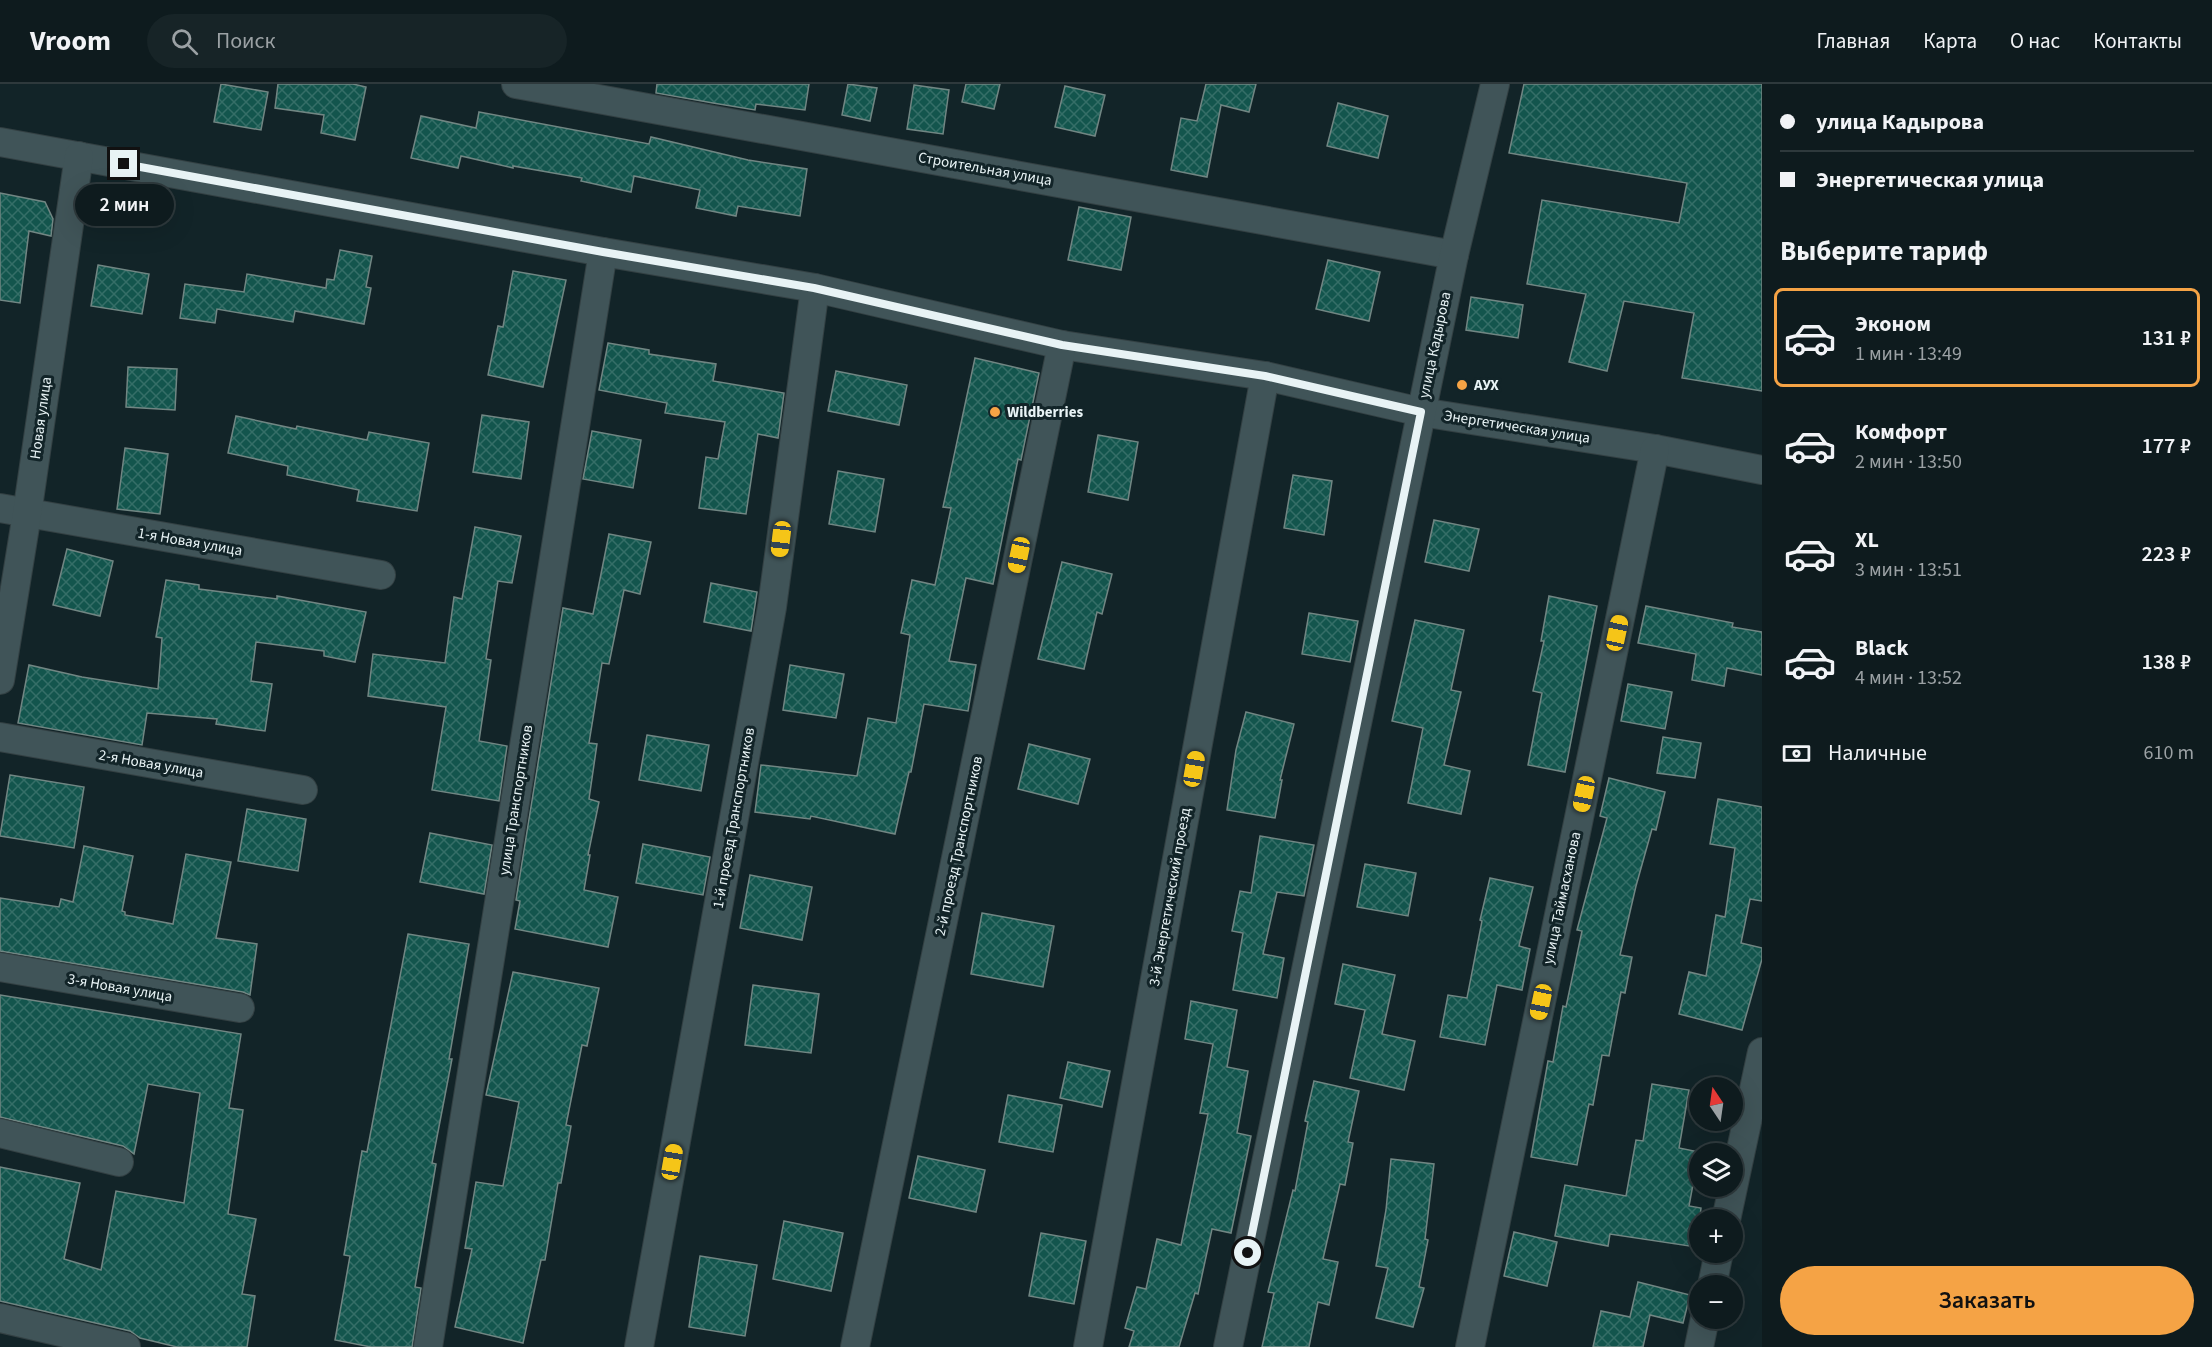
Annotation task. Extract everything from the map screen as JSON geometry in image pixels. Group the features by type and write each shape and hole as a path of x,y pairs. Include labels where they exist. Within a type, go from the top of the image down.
{"street":[{"name":"Строительная улица","path":"516,84 1454,255"},
{"name":"улица Кадырова","path":"1228,1347 1454,255 1495,84"},
{"name":"Энергетическая улица","path":"0,142 603,252 814,288 1062,345 1265,376 1421,412 1655,449 1762,470"},
{"name":"Новая улица","path":"0,680 13,511 79,156"},
{"name":"улица Транспортников","path":"428,1347 603,252"},
{"name":"1-й проезд Транспортников","path":"639,1347 772,608 814,288"},
{"name":"2-й проезд Транспортников","path":"855,1347 1062,345"},
{"name":"3-й Энергетический проезд","path":"1088,1347 1265,376"},
{"name":"улица Таймасханова","path":"1470,1347 1655,449"},
{"name":"1-я Новая улица","path":"13,511 381,575"},
{"name":"2-я Новая улица","path":"0,737 303,790"},
{"name":"3-я Новая улица","path":"0,967 240,1008"},
{"path":"1728,1209 1762,1052"},
{"path":"0,1133 119,1162"},
{"path":"0,1318 126,1347"},
{"path":"1699,1347 1703,1329"}],"building":[{"path":"221,84 268,92 261,130 214,122"},
{"path":"278,84 353,84 366,87 355,140 321,133 324,115 275,108"},
{"path":"657,84 809,84 805,110 756,104 755,110 656,93"},
{"path":"848,84 877,88 870,121 842,115"},
{"path":"966,84 1000,84 994,109 962,102"},
{"path":"1206,84 1256,84 1249,112 1221,105 1207,177 1171,170 1181,118 1197,121"},
{"path":"1524,84 1762,84 1762,391 1682,378 1694,313 1624,301 1607,371 1569,362 1586,294 1527,284 1542,200 1679,223 1687,183 1509,153"},
{"path":"914,85 949,90 943,134 907,129"},
{"path":"1065,86 1105,95 1095,136 1055,127"},
{"path":"1338,103 1388,116 1378,158 1327,146"},
{"path":"479,112 649,144 651,137 748,160 807,169 800,216 738,206 736,216 696,208 700,190 634,176 631,192 581,181 582,178 513,166 513,168 461,156 458,168 411,158 421,116 476,128"},
{"path":"0,193 45,202 53,219 51,236 29,231 20,303 0,300"},
{"path":"1079,207 1131,217 1121,270 1068,260"},
{"path":"340,250 372,256 366,287 371,288 364,324 295,311 293,322 217,309 215,323 180,318 185,284 244,292 247,274 326,288 327,279 334,280"},
{"path":"1328,260 1380,272 1369,321 1316,309"},
{"path":"98,265 149,274 142,314 91,306"},
{"path":"513,271 566,280 543,387 488,375 498,326 503,327"},
{"path":"1471,297 1523,305 1518,338 1466,330"},
{"path":"608,343 649,350 649,354 716,364 713,381 784,393 778,438 758,434 746,514 699,508 706,457 718,459 725,422 665,413 667,403 599,390"},
{"path":"975,358 1039,373 1021,460 1018,459 993,584 966,578 949,661 976,665 968,711 924,704 911,772 909,772 895,834 811,816 810,819 755,812 761,765 857,776 868,718 896,723 910,635 901,633 912,580 935,585 951,508 943,507"},
{"path":"128,367 177,369 175,410 126,407"},
{"path":"836,371 907,385 899,425 828,411"},
{"path":"482,415 529,422 521,479 473,472"},
{"path":"236,416 296,429 297,426 367,440 369,432 429,443 417,511 357,501 359,490 287,475 288,466 228,453"},
{"path":"592,431 641,440 633,488 583,479"},
{"path":"1098,435 1138,442 1128,500 1088,492"},
{"path":"125,448 168,454 160,514 117,509"},
{"path":"838,471 884,479 875,532 829,524"},
{"path":"1293,475 1332,481 1324,535 1284,528"},
{"path":"1434,520 1479,529 1469,571 1425,562"},
{"path":"475,527 521,536 512,583 498,581 486,659 491,660 479,741 507,746 499,801 432,790 446,707 368,696 373,654 445,663 454,597 462,599"},
{"path":"609,534 651,542 640,594 624,590 609,664 602,663 589,743 597,744 589,799 599,802 588,855 590,855 584,890 618,897 608,947 515,929 520,901 516,900 563,608 593,614"},
{"path":"67,549 113,561 100,616 53,605"},
{"path":"1062,562 1112,574 1102,614 1097,612 1084,669 1038,659"},
{"path":"166,580 199,585 199,589 277,599 277,596 366,612 355,662 324,656 324,651 256,642 251,681 272,684 265,731 216,724 217,719 147,713 142,745 18,723 29,665 82,677 158,689 162,638 156,637"},
{"path":"711,583 757,592 751,631 704,622"},
{"path":"1549,596 1597,606 1565,772 1528,765 1542,693 1533,691 1544,641 1541,641"},
{"path":"1646,606 1733,623 1732,627 1762,632 1762,675 1727,668 1724,686 1692,680 1696,654 1638,643"},
{"path":"1309,613 1358,621 1350,662 1302,654"},
{"path":"1415,620 1464,630 1451,690 1461,692 1444,765 1470,771 1461,814 1408,803 1423,728 1392,721"},
{"path":"790,665 844,674 836,718 783,710"},
{"path":"1628,684 1672,692 1665,729 1621,721"},
{"path":"1246,712 1294,724 1280,780 1282,780 1275,818 1227,810 1236,750"},
{"path":"647,735 709,745 701,791 639,780"},
{"path":"1663,737 1701,743 1695,778 1657,773"},
{"path":"1029,744 1090,759 1078,804 1018,789"},
{"path":"10,775 84,787 74,848 0,836"},
{"path":"1609,778 1665,792 1656,830 1652,829 1636,886 1620,955 1632,957 1625,993 1621,992 1609,1056 1602,1055 1593,1105 1589,1104 1577,1165 1531,1157 1548,1061 1553,1062 1563,1006 1566,1007 1582,931 1577,930 1607,818 1600,816"},
{"path":"1718,799 1762,807 1762,901 1750,899 1741,943 1762,948 1762,959 1742,1030 1679,1014 1689,972 1706,976 1716,915 1725,917 1735,848 1710,844"},
{"path":"247,809 306,819 298,871 238,861"},
{"path":"430,833 492,845 484,894 420,882"},
{"path":"1260,836 1314,845 1304,896 1277,892 1263,954 1284,958 1277,998 1233,990 1243,933 1232,931 1240,891 1251,893"},
{"path":"643,844 710,857 703,895 636,883"},
{"path":"84,846 133,856 122,911 125,915 173,924 186,854 231,862 216,938 257,944 250,995 0,951 0,898 59,907 61,899 73,902"},
{"path":"1365,864 1416,873 1408,916 1357,907"},
{"path":"750,875 812,887 802,940 740,928"},
{"path":"1490,878 1533,887 1519,946 1530,949 1522,990 1497,985 1485,1045 1440,1037 1448,995 1467,998 1482,921 1480,920"},
{"path":"982,913 1054,926 1043,987 971,974"},
{"path":"408,934 469,944 449,1059 452,1059 432,1163 436,1164 415,1287 421,1288 412,1347 371,1347 335,1340 350,1256 344,1255 362,1151 367,1152"},
{"path":"1343,964 1395,975 1382,1034 1415,1041 1404,1090 1350,1078 1365,1010 1335,1004"},
{"path":"513,972 599,988 587,1046 582,1045 566,1125 571,1126 561,1183 558,1183 545,1260 541,1260 523,1343 455,1327 472,1249 465,1248 476,1182 503,1186 519,1102 486,1095"},
{"path":"753,985 819,994 811,1053 745,1045"},
{"path":"0,995 241,1034 229,1108 243,1110 228,1214 256,1219 242,1294 255,1296 247,1347 177,1347 140,1338 130,1331 0,1301 0,1167 80,1183 64,1259 101,1270 116,1191 184,1203 200,1093 148,1084 134,1154 123,1146 0,1117"},
{"path":"1191,1001 1237,1010 1227,1067 1248,1071 1237,1133 1251,1136 1231,1233 1212,1229 1198,1294 1195,1293 1179,1347 1129,1347 1134,1331 1125,1328 1137,1287 1146,1289 1157,1239 1181,1245 1208,1114 1200,1113 1213,1044 1185,1039"},
{"path":"1068,1062 1110,1071 1102,1107 1060,1098"},
{"path":"1314,1081 1359,1091 1348,1142 1353,1143 1345,1185 1340,1184 1323,1259 1338,1262 1329,1305 1318,1302 1309,1347 1262,1347 1274,1293 1268,1292 1293,1190 1295,1191 1308,1122 1305,1121"},
{"path":"1652,1084 1689,1090 1679,1148 1689,1150 1689,1206 1701,1208 1689,1209 1689,1246 1610,1234 1608,1246 1555,1236 1565,1185 1626,1196 1636,1140 1643,1141"},
{"path":"1008,1095 1062,1105 1053,1152 999,1142"},
{"path":"918,1156 985,1170 976,1212 909,1198"},
{"path":"1391,1159 1434,1164 1425,1239 1428,1240 1419,1287 1424,1288 1413,1327 1376,1318 1388,1268 1376,1266 1386,1210"},
{"path":"784,1221 843,1233 831,1291 773,1279"},
{"path":"1514,1232 1557,1242 1547,1286 1504,1276"},
{"path":"1041,1233 1086,1241 1074,1304 1029,1296"},
{"path":"700,1256 757,1265 745,1336 689,1327"},
{"path":"1638,1282 1689,1295 1683,1323 1650,1315 1643,1347 1593,1347 1601,1311 1630,1317"}],"place":[{"name":"АУХ","path":"1462,385"},
{"name":"Wildberries","path":"995,412"}],"route":[{"path":"124,164 603,252 814,288 1062,345 1265,376 1421,412 1248,1253"}]}
